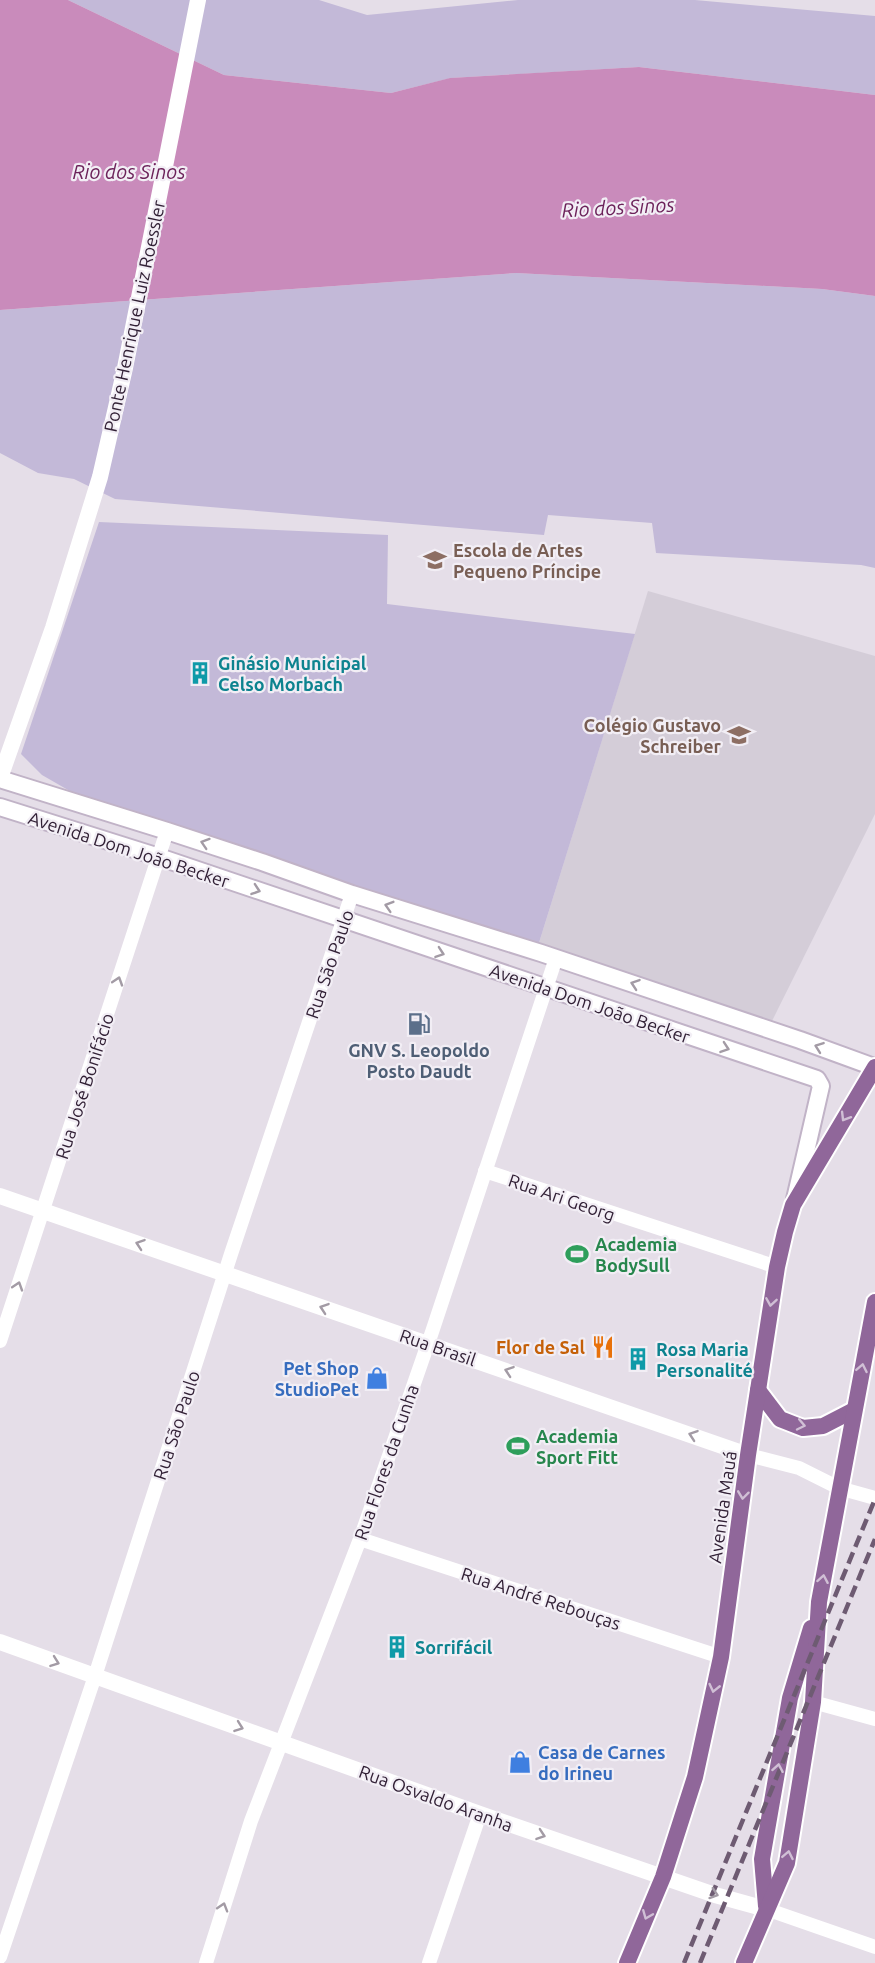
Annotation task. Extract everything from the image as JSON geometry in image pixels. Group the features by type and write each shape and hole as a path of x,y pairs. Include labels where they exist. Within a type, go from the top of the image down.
{"main road":[{"name":"Avenida Mauá","path":"627,1963 663,1877 694,1777 722,1657 748,1455 777,1267 793,1204 875,1067"},
{"path":"744,1963 787,1863 813,1702 819,1602 875,1302"},
{"path":"758,1390 780,1419 803,1428 823,1426 854,1410"},
{"path":"766,1910 762,1859 790,1698 819,1602"}],"street":[{"name":"Ponte Henrique Luiz Roessler","path":"0,778 53,628 100,477 127,357 198,0"},
{"name":"Avenida Dom João Becker","path":"0,778 281,868 352,894 556,958 875,1067"},
{"name":"Avenida Dom João Becker","path":"0,807 159,857 817,1079 822,1086 793,1204"},
{"name":"Rua José Bonifácio","path":"0,1341 167,831"},
{"name":"Rua São Paulo","path":"0,1957 95,1676 225,1273 352,894"},
{"name":"Rua Flores da Cunha","path":"206,1963 234,1872 281,1742 360,1539 556,958"},
{"name":"Rua Ari Georg","path":"485,1171 777,1267"},
{"name":"Rua Brasil","path":"0,1196 748,1455 799,1468 839,1488 875,1498"},
{"name":"Rua André Rebouças","path":"360,1539 722,1657"},
{"name":"Rua Osvaldo Aranha","path":"0,1642 480,1814 875,1947"},
{"path":"813,1702 875,1719"},
{"path":"429,1963 480,1814"}],"shaded area":[{"path":"68,0 319,0 367,15 518,0 695,0 875,16 875,95 639,67 451,78 391,93 224,75"},
{"path":"516,273 822,289 875,296 875,568 861,565 656,553 652,523 548,515 544,535 115,499 74,479 38,473 0,453 0,310"},
{"path":"99,522 388,535 387,604 635,634 538,946 75,794 42,775 21,754"},
{"name":"Colégio Gustavo Schreiber","path":"648,591 875,656 875,814 771,1023 538,946"}],"water":[{"name":"Rio dos Sinos","path":"0,0 68,0 224,75 391,93 450,78 639,67 875,95 875,296 822,289 516,273 0,310"}],"railway":[{"path":"684,1963 875,1499"},
{"path":"700,1963 875,1539"}],"place":[{"name":"Escola de Artes Pequeno Príncipe","path":"435,560"},
{"name":"Ginásio Municipal Celso Morbach","path":"200,673"},
{"name":"Colégio Gustavo Schreiber","path":"739,735"},
{"name":"GNV S. Leopoldo Posto Daudt","path":"419,1024"},
{"name":"Academia BodySull","path":"577,1254"},
{"name":"Flor de Sal","path":"603,1347"},
{"name":"Rosa Maria Personalité","path":"638,1359"},
{"name":"Pet Shop StudioPet","path":"377,1378"},
{"name":"Academia Sport Fitt","path":"518,1446"},
{"name":"Sorrifácil","path":"397,1647"},
{"name":"Casa de Carnes do Irineu","path":"520,1762"}]}
